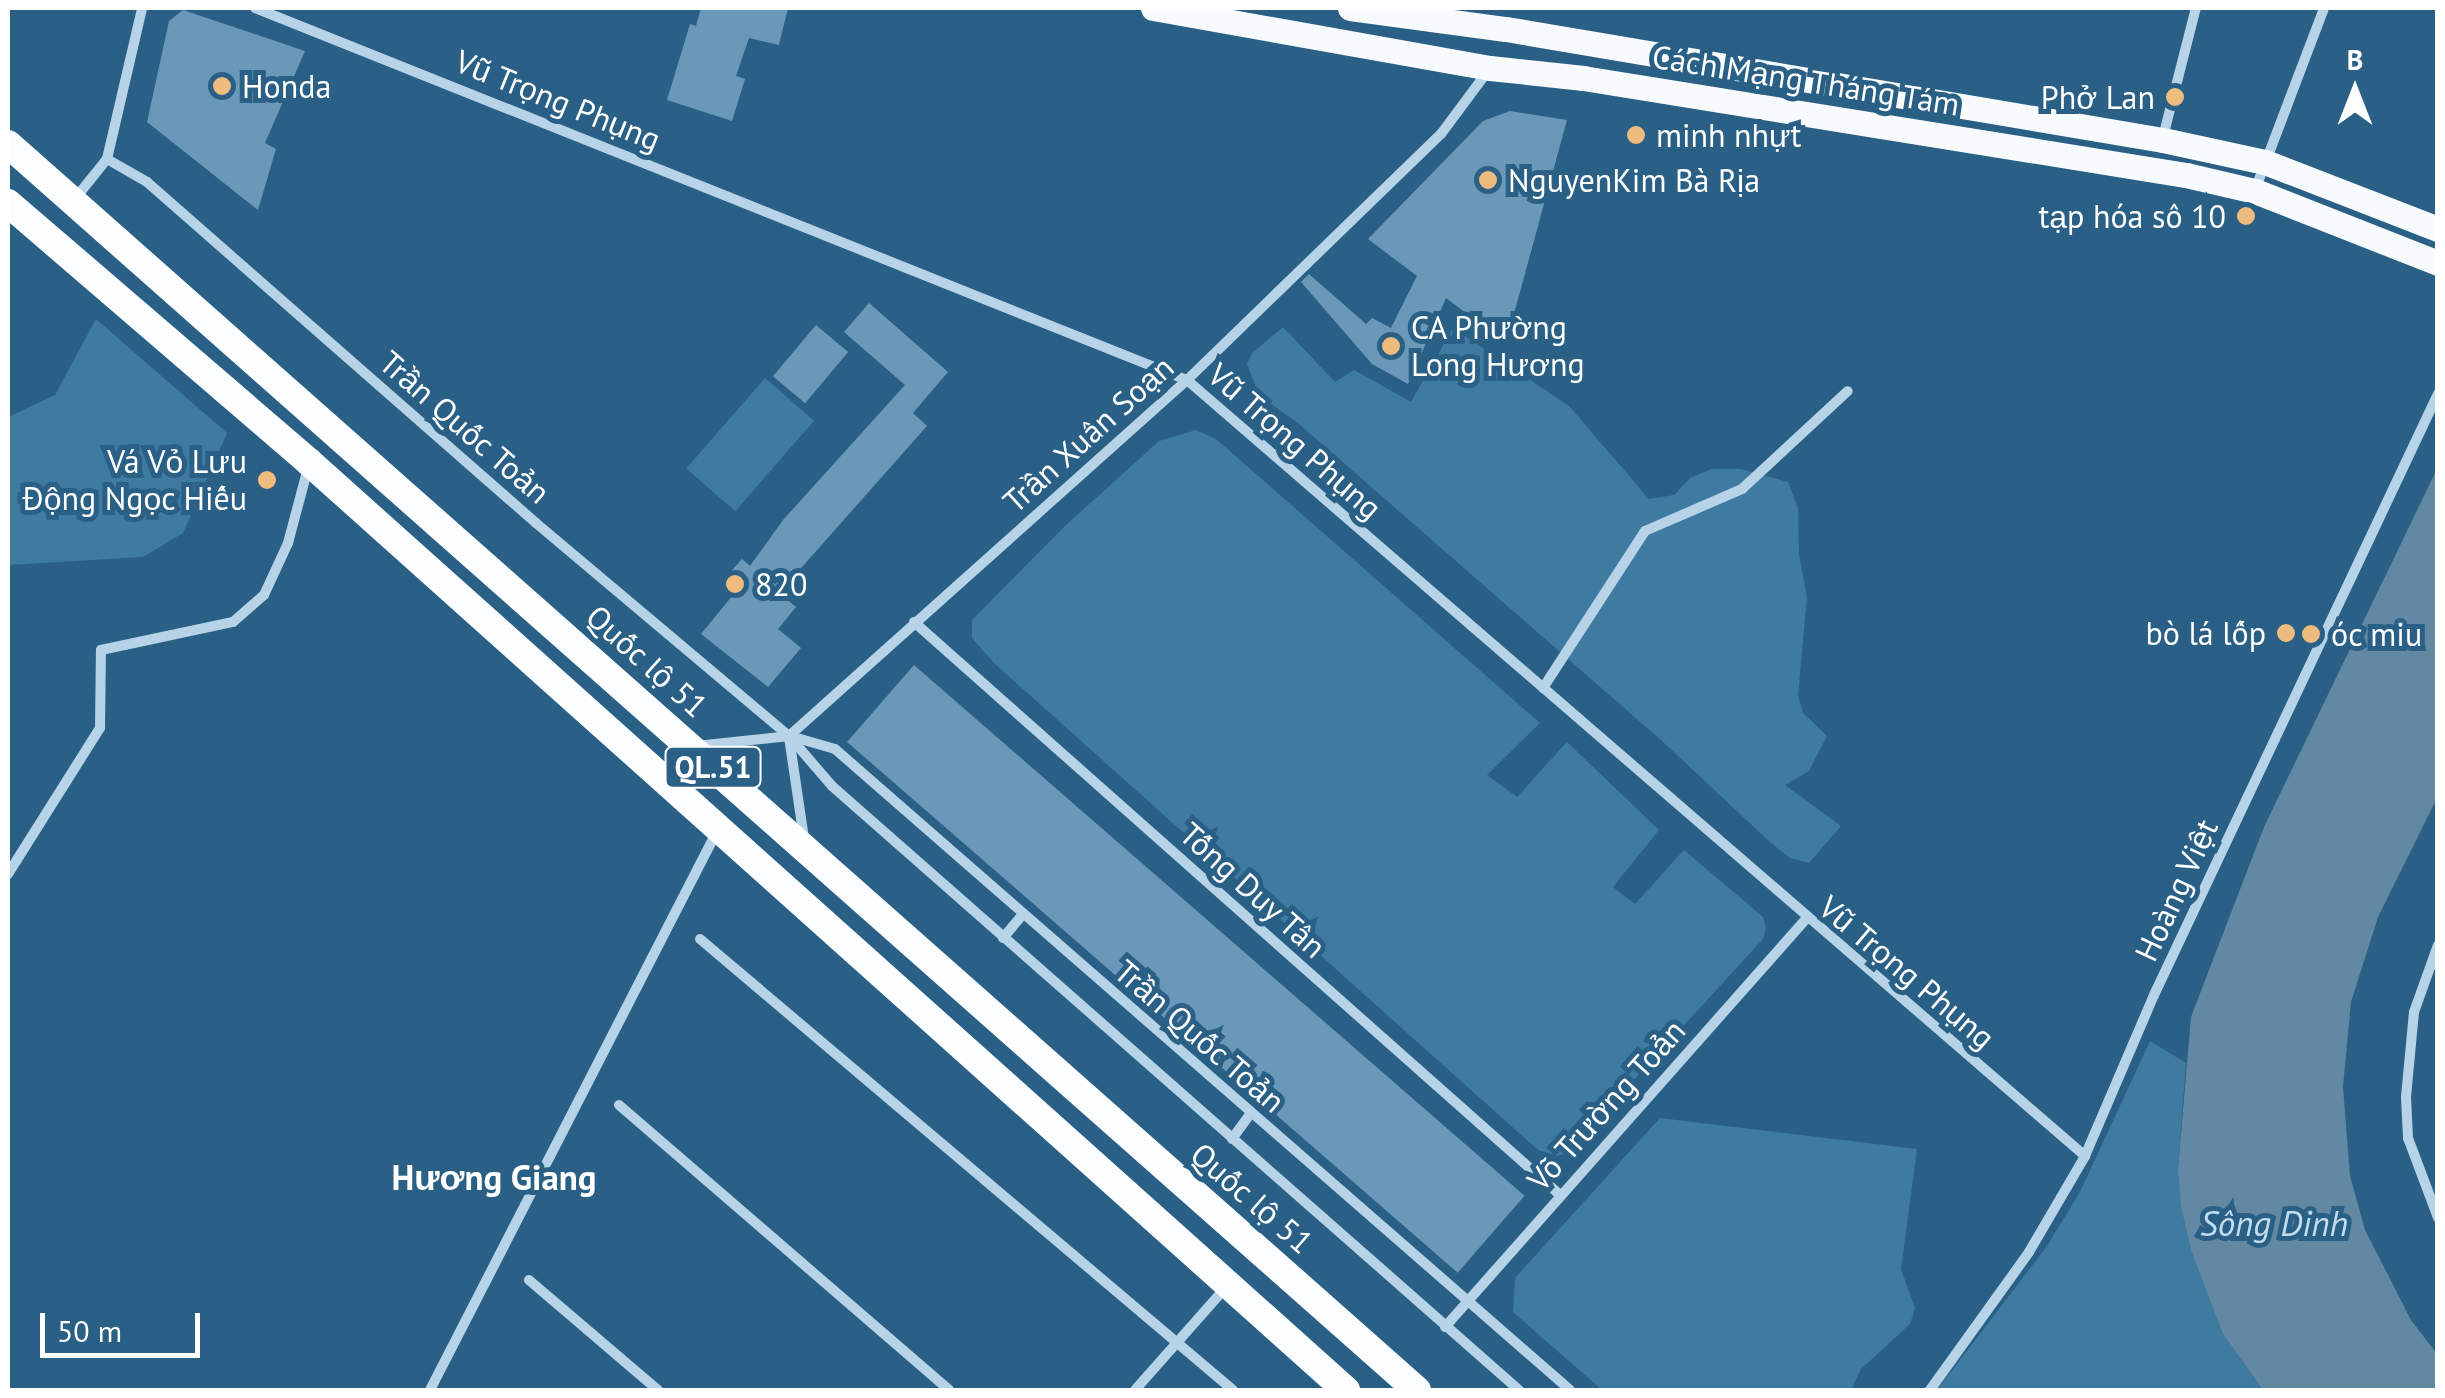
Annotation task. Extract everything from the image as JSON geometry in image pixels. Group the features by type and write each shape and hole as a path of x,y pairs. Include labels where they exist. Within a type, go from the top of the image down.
{"highway":[{"name":"Quốc lộ 51","path":"8,144 1417,1390"},
{"name":"QL.51","path":"8,203 310,462 1346,1390"}],"main road":[{"name":"Cách Mạng Tháng Tám","path":"1153,8 1490,68 1699,96 2168,172 2255,191 2438,264"},
{"name":"Cách Mạng Tháng Tám","path":"1350,8 1507,23 2162,140 2265,162 2438,228"},
{"path":"1490,68 1507,23"}],"street":[{"path":"74,201 106,159 142,8"},
{"name":"Vũ Trọng Phụng","path":"255,8 1187,380 1806,919 2086,1156"},
{"path":"2162,140 2196,8"},
{"path":"2255,191 2324,8"},
{"name":"Trần Xuân Soạn","path":"788,736 1187,380 1441,134 1490,68"},
{"name":"Trần Quốc Toản","path":"106,159 147,182 788,736 832,786 1519,1390"},
{"path":"1543,688 1644,531 1742,488 1848,391"},
{"name":"Hoàng Việt","path":"1930,1390 2029,1252 2086,1156 2154,995 2438,394"},
{"path":"8,874 100,728 101,650 233,622 264,595 288,543 310,462"},
{"name":"Tống Duy Tân","path":"914,622 1559,1194"},
{"path":"690,746 788,736 806,852"},
{"name":"Trần Quốc Toản","path":"788,736 835,749 1570,1390"},
{"path":"430,1390 718,829"},
{"path":"1003,938 1022,915"},
{"name":"Võ Trường Toản","path":"1445,1328 1559,1194 1806,919"},
{"path":"700,938 1233,1390"},
{"path":"2438,945 2414,1012 2406,1108 2408,1138 2438,1218"},
{"path":"618,1106 949,1390"},
{"path":"1232,1139 1250,1114"},
{"path":"529,1280 653,1389"},
{"path":"1136,1390 1228,1285"}],"shaded area":[{"path":"96,319 227,433 183,533 143,557 8,565 8,417 55,395"},
{"path":"1283,327 1335,382 1354,370 1411,402 1453,328 1569,406 1649,499 1674,495 1690,478 1712,469 1741,469 1788,482 1798,508 1799,554 1807,597 1798,695 1803,713 1827,736 1809,771 1785,785 1841,826 1809,863 1790,858 1771,843 1661,740 1299,424 1259,395 1247,364 1252,353"},
{"path":"765,378 814,421 735,511 686,469"},
{"path":"1196,430 1216,439 1540,723 1487,775 1517,797 1567,742 1659,830 1613,887 1635,904 1684,850 1763,917 1763,939 1568,1152 1558,1156 1538,1150 994,663 972,638 972,620 1065,526 1159,441"},
{"path":"2150,1041 2186,1063 2178,1169 2223,1334 2263,1390 1937,1390 2047,1246 2080,1192"},
{"path":"1660,1118 1917,1149 1901,1269 1915,1308 1910,1324 1861,1369 1851,1390 1602,1390 1513,1312 1515,1278"}],"water":[{"name":"Sông Dinh","path":"2437,469 2437,798 2378,917 2351,1002 2343,1087 2350,1176 2365,1230 2411,1320 2437,1354 2437,1390 2263,1390 2223,1334 2191,1250 2181,1206 2178,1169 2191,1017 2264,827"}],"building":[{"path":"701,8 788,8 779,45 749,38 736,76 745,79 732,121 667,100 690,24 696,26"},
{"name":"Honda","path":"183,10 305,51 265,143 276,149 258,210 147,122 169,21"},
{"name":"NguyenKim Bà Rịa","path":"1510,111 1567,120 1506,343 1446,298 1408,384 1372,364 1301,282 1309,274 1366,324 1372,318 1391,328 1417,276 1368,239 1483,121"},
{"path":"869,303 948,372 913,413 927,426 779,593 796,607 778,629 801,648 768,687 701,634 737,590 724,579 742,559 750,566 783,520 905,385 844,332"},
{"path":"816,325 848,352 805,403 773,376"},
{"path":"914,665 1525,1196 1458,1273 847,742"}],"place":[{"name":"Honda","path":"222,86"},
{"name":"Phở Lan","path":"2175,97"},
{"name":"minh nhựt","path":"1636,135"},
{"name":"NguyenKim Bà Rịa","path":"1488,180"},
{"name":"tạp hóa sô 10","path":"2246,216"},
{"name":"CA Phường Long Hương","path":"1391,346"},
{"name":"Vá Vỏ Lưu Động Ngọc Hiếu","path":"267,480"},
{"name":"820","path":"735,584"},
{"name":"bò lá lốp","path":"2286,633"},
{"name":"óc miu","path":"2311,634"}],"district":[{"name":"Hương Giang","path":"494,1177"}]}
